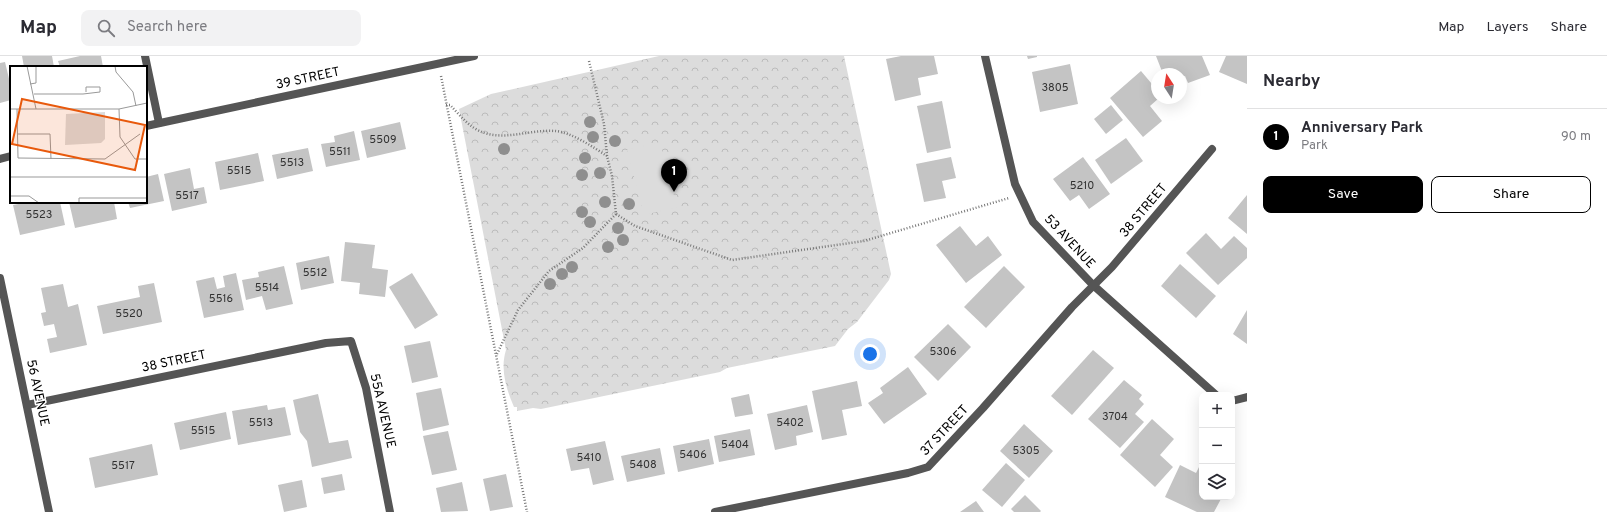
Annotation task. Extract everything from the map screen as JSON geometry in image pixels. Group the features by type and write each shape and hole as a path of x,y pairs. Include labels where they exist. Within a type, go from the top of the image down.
{"street":[{"path":"145,56 159,123"},
{"name":"39 STREET","path":"147,126 474,56"},
{"name":"53 AVENUE","path":"985,56 1015,184 1033,222 1093,285 1213,392"},
{"name":"38 STREET","path":"1093,285 1112,267 1212,149"},
{"path":"0,159 10,156"},
{"name":"56 AVENUE","path":"0,278 49,512"},
{"name":"37 STREET","path":"715,512 908,473 928,467 1093,285"},
{"name":"55A AVENUE","path":"326,343 351,341 366,388 390,512"},
{"name":"38 STREET","path":"27,405 326,343"},
{"path":"1235,399 1247,397"}],"path":[{"path":"589,61 604,124 607,156 612,176 616,214"},
{"path":"442,82 527,512"},
{"path":"446,105 450,105 473,127 490,135 504,136 557,131 587,143 607,156"},
{"path":"616,214 635,226 732,260 864,241 995,203"},
{"path":"496,357 518,310 549,271 583,248 616,214"}],"green space":[{"path":"659,56 844,56 891,274 889,280 857,322 848,329 835,346 727,368 720,372 541,409 533,408 517,411 517,407 514,407 506,386 504,357 506,350 459,109 491,94"},
{"path":"660,142 677,207 644,215 627,150"}],"building":[{"path":"22,56 52,56 54,66 24,66"},
{"path":"80,56 101,56 103,66 60,66 58,61"},
{"path":"901,56 934,56 938,74 918,78 921,95 895,101 886,59"},
{"path":"1027,56 1037,56 1037,57 1028,59"},
{"path":"1156,56 1202,56 1210,75 1188,83 1187,68 1161,68"},
{"path":"1226,56 1247,56 1247,84 1219,72"},
{"path":"5,62 10,83 10,100 0,103 0,63"},
{"path":"1070,64 1078,104 1040,112 1032,72"},
{"path":"1141,71 1151,83 1151,104 1152,104 1150,106 1162,121 1143,137 1110,98"},
{"path":"942,101 951,148 927,153 917,106"},
{"path":"1111,105 1123,120 1106,134 1094,119"},
{"path":"400,122 406,149 367,158 361,131"},
{"path":"354,131 360,160 326,167 321,144 335,142 334,136"},
{"path":"1126,138 1143,161 1111,184 1095,160"},
{"path":"308,148 313,171 277,179 272,155"},
{"path":"258,153 264,181 220,190 215,162"},
{"path":"951,157 956,178 942,181 946,198 924,202 916,164"},
{"path":"1083,157 1110,194 1089,209 1079,195 1070,201 1053,179"},
{"path":"190,168 194,189 204,187 207,203 172,211 164,174"},
{"path":"158,174 164,201 130,208 128,203 147,203 147,177"},
{"path":"1247,195 1247,234 1228,218"},
{"path":"24,203 60,203 65,225 20,235 13,205"},
{"path":"69,203 114,203 117,219 75,228"},
{"path":"960,226 976,246 988,236 1002,255 966,283 936,245"},
{"path":"1206,233 1221,249 1234,236 1247,248 1247,258 1218,285 1186,253"},
{"path":"345,242 375,245 372,268 388,270 385,297 359,294 360,283 341,281"},
{"path":"329,256 334,283 301,290 296,263"},
{"path":"1180,264 1216,296 1196,318 1161,286"},
{"path":"284,266 293,304 266,310 262,296 246,300 242,280 259,277 258,272"},
{"path":"1004,266 1025,287 986,328 964,307"},
{"path":"236,273 244,310 204,318 196,281 214,277 217,289 225,287 223,276"},
{"path":"412,273 438,315 415,329 389,287"},
{"path":"154,283 162,322 103,334 97,306 140,297 138,286"},
{"path":"63,284 68,307 78,304 87,345 50,353 47,339 57,337 54,324 44,326 41,313 46,312 41,288"},
{"path":"1247,310 1247,344 1233,334"},
{"path":"948,324 971,347 938,381 914,357"},
{"path":"430,341 438,377 412,383 404,346"},
{"path":"1093,350 1114,368 1072,415 1051,396"},
{"path":"908,367 927,394 884,424 868,403 883,393 880,388"},
{"path":"1124,380 1142,395 1139,399 1144,404 1135,414 1144,422 1120,448 1088,419"},
{"path":"857,381 862,406 842,410 847,435 822,440 812,391"},
{"path":"441,388 449,425 423,431 416,393"},
{"path":"318,394 329,443 348,440 352,458 312,467 307,441 300,432 293,400"},
{"path":"749,394 753,414 735,417 731,398"},
{"path":"267,405 268,410 285,407 291,435 238,445 232,411"},
{"path":"807,405 813,432 796,436 797,445 775,450 767,414"},
{"path":"226,412 231,439 180,450 174,423"},
{"path":"1152,419 1174,439 1160,455 1173,467 1155,487 1120,455"},
{"path":"1024,424 1053,451 1029,478 1000,451"},
{"path":"750,429 755,455 719,462 714,436"},
{"path":"448,431 457,470 432,475 423,436"},
{"path":"709,439 714,464 678,472 673,446"},
{"path":"605,441 614,480 593,485 589,468 571,471 566,449"},
{"path":"152,444 158,475 95,488 89,458"},
{"path":"660,448 665,474 627,482 621,456"},
{"path":"1006,463 1025,480 1002,507 982,490"},
{"path":"1180,465 1196,473 1199,467 1199,500 1220,500 1214,512 1197,512 1165,497"},
{"path":"342,474 345,490 324,494 321,478"},
{"path":"506,474 513,507 490,511 483,479"},
{"path":"302,480 307,507 284,512 278,485"},
{"path":"462,482 468,511 441,512 436,488"},
{"path":"1025,495 1041,511 1040,512 1014,512 1011,509"},
{"path":"976,501 984,512 960,512"}],"place":[{"name":"Anniversary Park","path":"674,192"}]}
